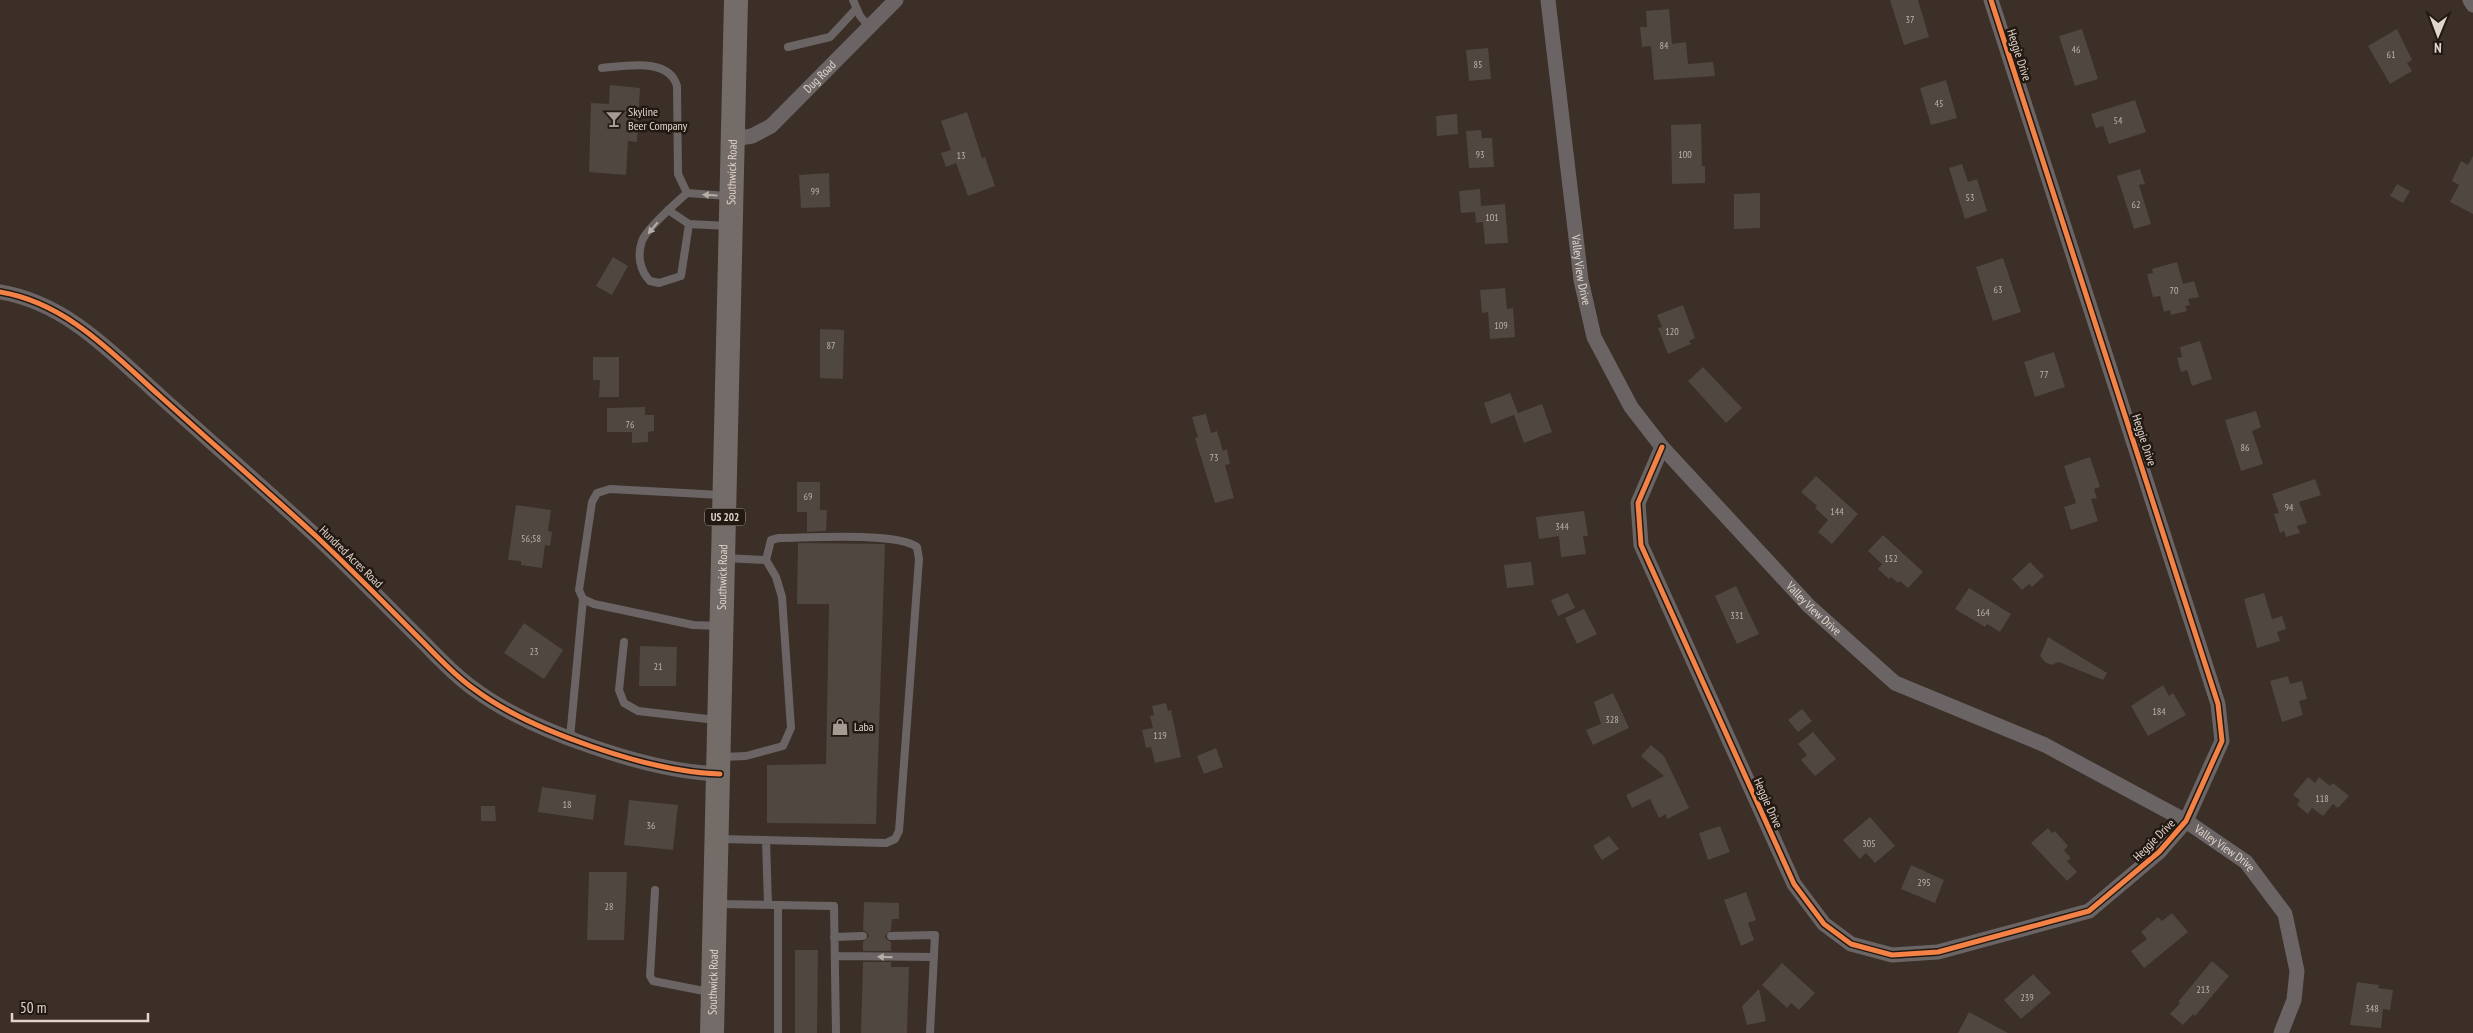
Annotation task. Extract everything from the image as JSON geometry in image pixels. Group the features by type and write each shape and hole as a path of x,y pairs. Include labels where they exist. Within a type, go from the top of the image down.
{"highway":[{"name":"Southwick Road","path":"712,1033 720,765 736,0"}],"street":[{"name":"Valley View Drive","path":"1548,0 1581,280 1594,337 1631,407 1662,447 1809,606 1895,683 2045,745 2186,821 2246,862 2285,914 2297,971 2294,1000 2281,1033"},
{"name":"Heggie Drive","path":"1662,447 1638,503 1641,545 1794,884 1824,924 1851,944 1892,955 1938,952 2089,911 2159,852 2186,821 2222,741 2218,704 1991,0"},
{"path":"2470,0 2473,5"},
{"name":"Dug Road","path":"734,139 752,136 771,126 870,28 892,2"},
{"name":"Hundred Acres Road","path":"0,292 26,297 57,311 98,341 317,538 473,689 511,712 570,738 624,755 692,773 720,765"}],"lane":[{"path":"853,0 856,9 870,28"},
{"path":"788,47 830,37 856,9"},
{"path":"602,68 642,66 664,69 675,77 677,86 678,174 687,193"},
{"path":"689,224 681,276 660,283 650,281 640,266 642,241 668,210 687,193 733,196"},
{"path":"668,210 689,224 732,226"},
{"path":"570,738 583,599 579,590 592,502 597,493 610,489 726,495"},
{"path":"717,839 886,843 896,839 899,831 919,560 917,547 910,541 883,538 779,538 771,540 766,560 776,577 782,597 791,728 783,746 720,765"},
{"path":"724,558 766,560"},
{"path":"583,599 594,604 693,625 723,626"},
{"path":"624,642 619,690 624,703 638,711 721,720"},
{"path":"766,840 768,905"},
{"path":"655,890 650,976 653,981 714,993"},
{"path":"716,904 834,906 836,1033"},
{"path":"778,906 778,1033"},
{"path":"891,936 935,935 930,1033"},
{"path":"834,936 863,936"},
{"path":"835,956 934,957"}],"building":[{"path":"1890,0 1918,0 1929,37 1904,45"},
{"path":"1669,9 1672,44 1686,42 1688,64 1713,62 1715,76 1654,80 1651,46 1642,47 1640,27 1647,27 1646,11"},
{"path":"2082,29 2098,79 2075,86 2059,36"},
{"path":"2397,29 2412,60 2407,63 2412,71 2390,84 2368,46"},
{"path":"1488,48 1491,79 1469,81 1466,50"},
{"path":"1946,80 1957,118 1931,125 1920,88"},
{"name":"Skyline Beer Company","path":"610,85 640,88 637,142 628,141 626,175 589,172 591,103 609,104"},
{"path":"2135,100 2146,132 2109,144 2103,126 2096,128 2091,114"},
{"path":"967,112 982,158 985,157 995,186 968,196 956,163 946,167 941,153 951,150 941,121"},
{"path":"1457,114 1458,134 1437,136 1436,116"},
{"path":"1701,124 1702,166 1705,166 1705,183 1672,184 1671,125"},
{"path":"1481,130 1482,138 1492,138 1494,167 1469,168 1466,131"},
{"path":"2473,156 2473,214 2450,202 2459,185 2452,181 2461,161 2468,165"},
{"path":"1962,164 1968,182 1977,179 1987,211 1965,219 1949,168"},
{"path":"2140,169 2145,184 2139,185 2151,224 2134,229 2117,176"},
{"path":"829,173 830,207 801,208 799,175"},
{"path":"2397,184 2410,191 2403,203 2390,196"},
{"path":"1480,189 1481,206 1505,204 1508,243 1485,244 1483,222 1476,223 1475,212 1461,213 1459,191"},
{"path":"1760,193 1760,228 1734,229 1734,194"},
{"path":"613,257 628,266 612,295 596,286"},
{"path":"2003,258 2021,312 1993,321 1976,267"},
{"path":"2177,262 2183,284 2194,281 2199,297 2188,299 2190,305 2185,306 2187,311 2171,315 2170,310 2164,312 2160,296 2153,297 2147,274 2153,273 2152,269"},
{"path":"1505,288 1507,309 1513,308 1515,337 1490,339 1488,312 1482,313 1480,290"},
{"path":"1683,305 1695,338 1689,341 1691,344 1668,354 1658,328 1662,327 1657,315"},
{"path":"820,329 844,330 843,379 820,378"},
{"path":"2200,341 2212,379 2192,386 2187,370 2181,372 2177,358 2182,357 2180,347"},
{"path":"2054,352 2065,387 2035,397 2024,362"},
{"path":"593,357 619,357 619,397 599,397 600,380 593,380"},
{"path":"1703,367 1742,408 1726,423 1688,381"},
{"path":"1510,393 1518,413 1542,404 1552,432 1524,443 1514,415 1491,424 1484,403"},
{"path":"645,407 645,415 654,415 654,431 648,432 648,442 632,443 632,432 607,432 607,408"},
{"path":"2256,411 2261,427 2252,431 2263,464 2241,471 2225,420"},
{"path":"1206,414 1211,433 1217,431 1223,451 1227,449 1230,464 1225,465 1234,498 1215,503 1195,438 1198,437 1192,417"},
{"path":"2090,457 2100,487 2094,489 2097,498 2091,499 2098,521 2071,530 2064,507 2076,503 2064,466"},
{"path":"1816,476 1858,514 1832,544 1818,532 1828,520 1815,508 1817,506 1801,492"},
{"path":"2315,479 2321,495 2299,502 2307,523 2297,526 2300,533 2286,537 2284,531 2280,533 2274,514 2279,513 2272,494"},
{"path":"797,482 820,482 820,510 827,510 826,531 807,532 807,512 797,512"},
{"path":"516,505 551,510 548,531 552,532 550,546 545,545 542,568 521,565 521,561 508,560"},
{"path":"1584,511 1588,536 1583,536 1586,554 1561,557 1559,536 1539,539 1536,517"},
{"path":"1883,535 1923,572 1908,588 1900,581 1898,583 1891,577 1889,579 1878,569 1882,564 1868,551"},
{"path":"798,543 885,544 876,824 767,823 767,765 826,764 829,604 797,604"},
{"path":"1531,562 1534,585 1507,588 1504,565"},
{"path":"2030,562 2044,576 2032,587 2029,584 2022,590 2012,579"},
{"path":"1736,586 1759,634 1737,644 1715,596"},
{"path":"1969,588 2011,614 2000,632 1987,624 1985,627 1955,609"},
{"path":"1568,593 1575,608 1558,616 1551,600"},
{"path":"2264,593 2272,619 2282,616 2286,629 2277,632 2280,641 2257,648 2244,599"},
{"path":"1584,609 1597,634 1577,644 1565,618"},
{"path":"524,623 563,650 544,679 504,653"},
{"path":"2048,637 2107,673 2103,680 2059,662 2051,665 2045,662 2040,656"},
{"path":"640,646 677,647 676,686 639,686"},
{"path":"2288,676 2290,684 2302,681 2307,699 2299,701 2303,715 2282,722 2270,681"},
{"path":"2163,685 2169,696 2173,693 2186,715 2148,736 2131,706"},
{"path":"1613,693 1629,728 1593,745 1586,730 1601,724 1594,702"},
{"path":"1166,703 1168,711 1171,710 1181,757 1155,763 1151,747 1146,748 1142,730 1153,728 1150,716 1154,715 1152,706"},
{"path":"1802,709 1812,721 1798,732 1788,720"},
{"path":"1813,732 1836,759 1815,776 1801,760 1807,755 1798,744"},
{"path":"1651,745 1664,756 1689,808 1667,819 1666,814 1659,818 1650,799 1632,808 1626,795 1664,776 1641,756"},
{"path":"1216,748 1223,767 1204,774 1197,756"},
{"path":"2308,777 2315,783 2319,777 2330,786 2333,783 2349,796 2338,808 2333,804 2323,816 2312,808 2308,814 2297,805 2300,800 2293,795"},
{"path":"542,787 596,795 593,820 538,812"},
{"path":"629,800 678,805 673,850 624,845"},
{"path":"481,806 495,806 496,821 481,821"},
{"path":"1870,817 1895,846 1875,863 1866,853 1860,859 1843,840"},
{"path":"1720,826 1730,852 1708,860 1699,833"},
{"path":"2048,828 2052,833 2055,831 2068,846 2064,850 2071,858 2067,861 2077,872 2067,881 2031,843"},
{"path":"1609,836 1619,849 1602,860 1593,846"},
{"path":"1911,865 1944,880 1935,903 1901,889"},
{"path":"589,872 627,872 624,940 587,940"},
{"path":"1746,892 1756,920 1748,923 1754,940 1741,946 1724,900"},
{"path":"864,902 899,903 899,919 892,919 891,930 885,936 891,942 891,951 863,951 863,942 869,936 863,930"},
{"path":"2172,913 2188,932 2144,968 2131,951 2147,939 2141,932 2158,917 2162,921"},
{"path":"795,950 818,950 817,1033 795,1033"},
{"path":"2212,961 2229,976 2195,1016 2193,1014 2183,1025 2170,1014"},
{"path":"863,962 891,962 891,967 909,967 907,1033 861,1033"},
{"path":"1782,963 1815,993 1799,1010 1791,1003 1787,1008 1762,985"},
{"path":"2033,974 2051,993 2021,1019 2004,1000"},
{"path":"2357,982 2379,985 2378,988 2393,990 2390,1010 2383,1009 2381,1028 2350,1025"},
{"path":"1759,989 1766,1021 1747,1025 1742,1006"},
{"path":"1969,1012 2008,1033 1958,1033"}],"cycle path":[{"path":"1662,447 1638,503 1641,545 1794,884 1824,924 1851,944 1892,955 1938,952 2089,911 2159,852 2186,821 2222,741 2218,704 1991,0"},
{"path":"0,292 24,298 47,307 88,332 317,537 446,666 474,689 526,720 592,746 660,766 720,774"}],"place":[{"name":"Skyline Beer Company","path":"614,119"},
{"name":"Laba","path":"840,727"}]}
